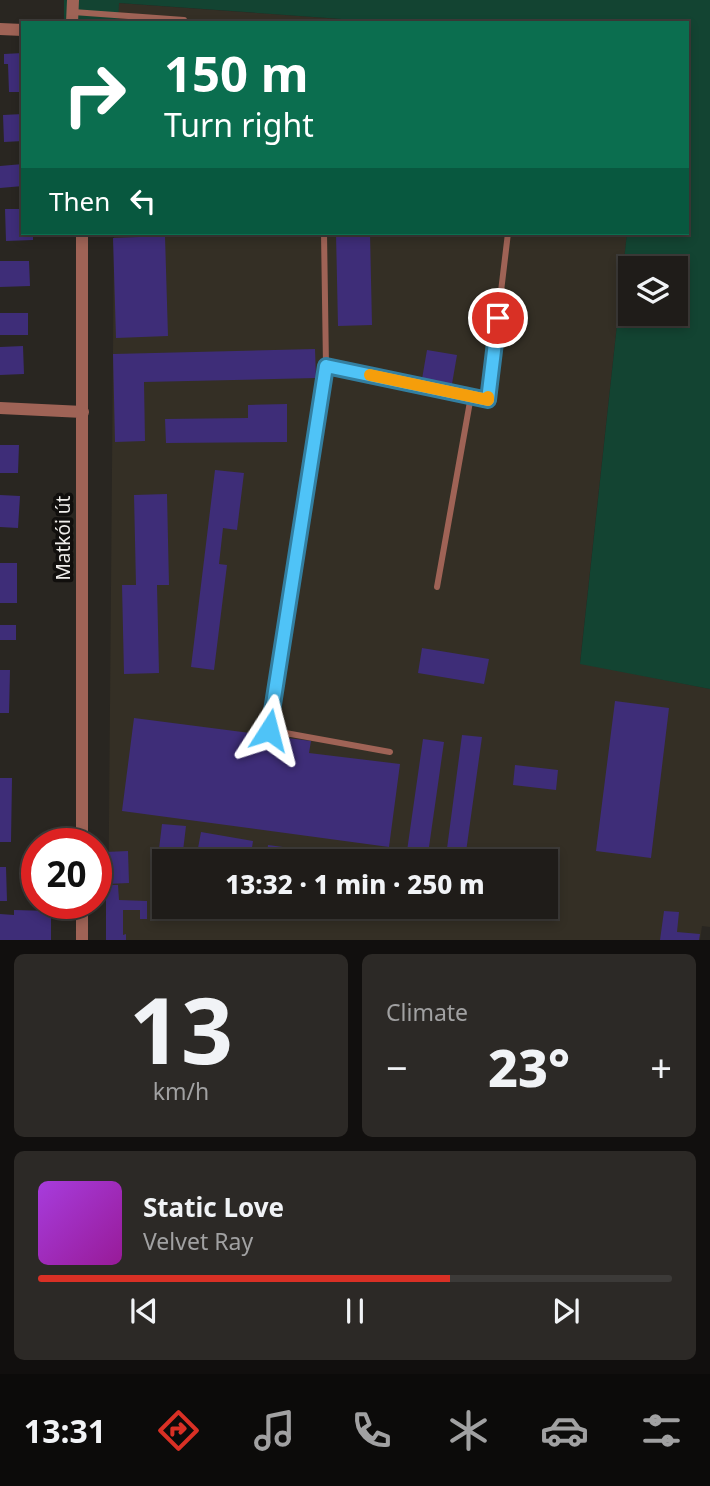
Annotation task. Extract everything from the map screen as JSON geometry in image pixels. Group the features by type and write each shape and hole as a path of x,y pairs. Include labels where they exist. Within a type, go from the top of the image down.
{"street":[{"path":"0,29 21,30"},
{"name":"Matkói út","path":"82,235 82,828"},
{"path":"0,408 83,412"},
{"path":"82,919 82,940"}],"lane":[{"path":"73,11 184,21"},
{"path":"324,235 326,366 269,730 390,752"},
{"path":"326,366 488,400 508,235"},
{"path":"437,587 471,396"}],"shaded area":[{"path":"118,3 369,21 118,21"},
{"path":"114,235 627,235 624,256 618,256 618,315 580,663 710,689 710,927 702,926 700,940 108,940 108,919 112,919 112,828 109,828"}],"green space":[{"path":"64,0 710,0 710,689 580,664 618,316 618,326 688,326 688,256 624,256 627,235 689,235 689,21 369,21 119,3 118,21 64,21"}],"building":[{"path":"21,53 21,92 9,92 8,64 4,64 4,54"},
{"path":"21,114 21,141 4,142 3,115"},
{"path":"21,164 21,186 0,188 0,166"},
{"path":"5,209 21,209 21,235 33,235 33,240 6,241"},
{"path":"336,235 370,235 372,325 338,326"},
{"path":"165,236 168,336 116,338 113,238"},
{"path":"0,261 29,261 30,286 0,287"},
{"path":"0,313 28,313 28,335 0,335"},
{"path":"23,346 24,374 0,375 0,347"},
{"path":"315,349 316,378 144,382 145,441 115,442 113,354"},
{"path":"427,350 457,355 452,384 422,379"},
{"path":"287,404 287,442 166,443 165,419 248,418 248,405"},
{"path":"0,445 19,445 18,473 0,473"},
{"path":"215,470 244,473 237,530 223,528 219,564 227,565 214,670 191,667"},
{"path":"167,494 169,585 157,585 159,673 124,674 122,585 136,585 134,495"},
{"path":"0,495 20,496 18,528 0,527"},
{"path":"0,563 17,563 17,603 0,603"},
{"path":"0,625 16,625 16,640 0,640"},
{"path":"422,648 489,659 484,684 418,673"},
{"path":"0,670 10,670 9,713 0,713"},
{"path":"615,701 669,708 651,858 596,851"},
{"path":"134,718 311,741 309,753 400,764 389,847 122,811"},
{"path":"462,735 482,737 466,849 447,849"},
{"path":"423,739 444,742 429,849 407,849"},
{"path":"515,765 558,770 556,790 513,785"},
{"path":"0,778 12,778 11,842 0,842"},
{"path":"162,824 186,826 183,849 159,849"},
{"path":"201,832 253,841 252,849 198,849"},
{"path":"268,845 298,849 268,849"},
{"path":"128,851 129,883 112,884 112,852"},
{"path":"0,867 6,867 7,901 0,901"},
{"path":"112,885 118,885 119,900 147,901 147,919 140,919 140,910 123,910 123,935 126,934 126,940 106,940 106,919 112,919"},
{"path":"14,910 21,910 21,919 51,919 51,940 0,940 0,914 14,915"},
{"path":"664,911 679,912 677,932 700,934 699,940 660,940"}],"slow traffic":[{"path":"370,375 488,400 488,397"}],"route":[{"path":"269,730 326,366 488,400 498,318"}]}
